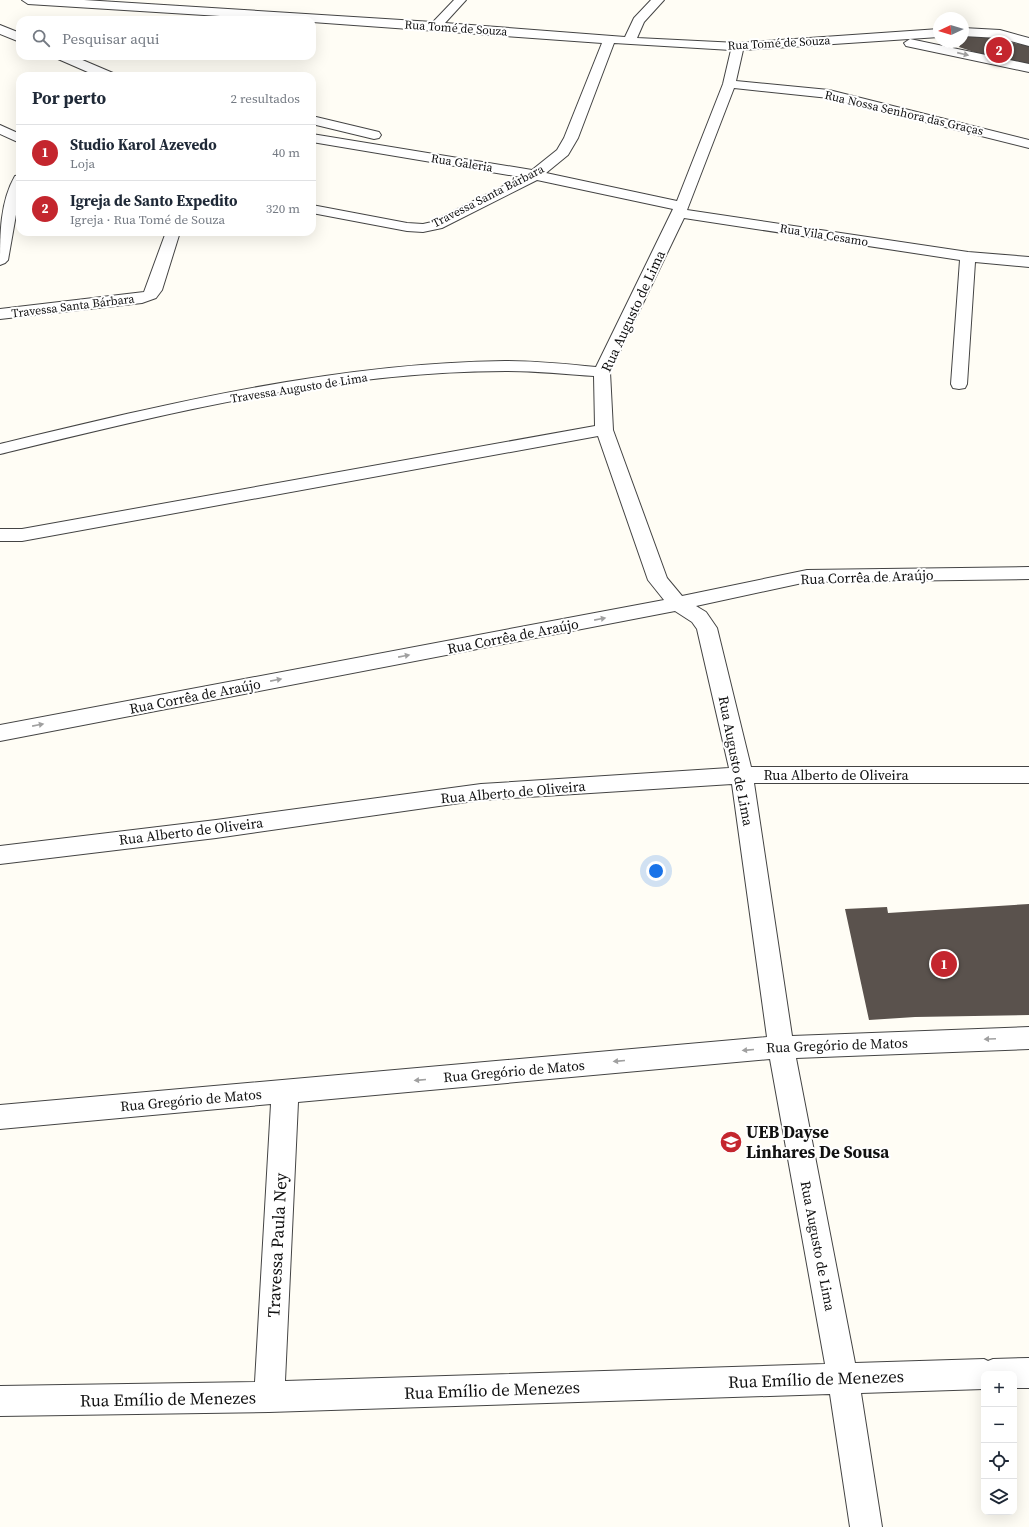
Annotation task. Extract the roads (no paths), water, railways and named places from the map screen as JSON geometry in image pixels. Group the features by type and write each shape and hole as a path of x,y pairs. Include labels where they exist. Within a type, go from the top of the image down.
{"street":[{"name":"Rua Tomé de Souza","path":"36,0 282,16"},
{"path":"436,26 460,0"},
{"path":"630,41 638,22 658,0"},
{"name":"Rua Tomé de Souza","path":"316,18 609,40 738,47 933,33"},
{"path":"0,29 16,36"},
{"path":"969,32 1000,34 1029,42"},
{"name":"Rua Tomé de Souza","path":"884,37 1029,68"},
{"name":"Travessa Santa Bárbara","path":"316,210 407,227 423,228 436,225 541,171 563,152 571,138 609,40"},
{"name":"Rua Augusto de Lima","path":"738,47 729,84 680,209 602,372 604,430 658,580 678,604 699,617 707,628 742,775 781,1047 843,1378 866,1527"},
{"path":"71,60 99,72"},
{"name":"Rua Nossa Senhora das Graças","path":"729,84 829,94 1029,144"},
{"name":"Rua Galeria","path":"316,121 541,171 680,209"},
{"name":"Rua Galeria","path":"316,139 541,171"},
{"path":"316,145 348,144"},
{"path":"0,260 15,216 12,194 16,186"},
{"name":"Rua Vila Cesamo","path":"680,209 968,257 1029,262"},
{"name":"Travessa Santa Bárbara","path":"0,314 142,298 150,295 154,290 172,236"},
{"path":"959,384 968,257"},
{"name":"Travessa Augusto de Lima","path":"0,449 135,416 282,388 443,369 506,366 602,372"},
{"path":"0,535 22,535 604,430"},
{"name":"Rua Corrêa de Araújo","path":"0,733 678,604 807,576 1029,573"},
{"name":"Rua Alberto de Oliveira","path":"0,855 224,828 481,792 742,775 1029,775"},
{"name":"Rua Gregório de Matos","path":"0,1117 781,1047 1029,1038"},
{"name":"Travessa Paula Ney","path":"270,1397 285,1092"},
{"path":"1017,1373 1029,1373"},
{"name":"Rua Emílio de Menezes","path":"0,1401 270,1397 981,1374"}],"place":[{"name":"Igreja de Santo Expedito","path":"999,50"},
{"name":"Studio Karol Azevedo","path":"944,964"},
{"name":"UEB Dayse Linhares De Sousa","path":"731,1142"}]}
